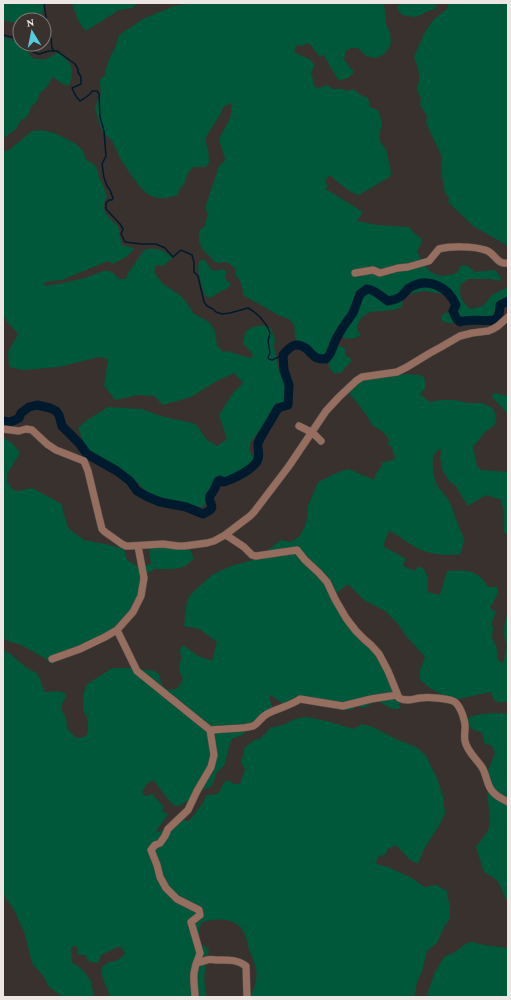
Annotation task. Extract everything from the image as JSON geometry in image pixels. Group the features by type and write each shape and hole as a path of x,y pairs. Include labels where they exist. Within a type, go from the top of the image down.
{"street":[{"path":"355,273 373,270 380,273 429,261 439,249 449,246 487,250 498,261 504,264 508,263"},
{"path":"3,429 19,431 26,429 32,430 56,450 84,461 88,471 102,529 126,546 157,544 178,546 194,545 214,541 226,535 254,512 289,466 326,410 358,378 397,372 407,368 430,352 460,336 488,331 498,326 508,317"},
{"path":"299,426 311,432 321,441"},
{"path":"226,535 241,544 252,555 256,556 297,550 327,582 335,600 356,631 371,644 379,654 388,671 397,694 402,700 429,697 447,699 458,704 465,722 465,742 467,747 482,768 494,794 508,802"},
{"path":"52,659 105,638 117,630 133,612 141,596 144,578 138,546"},
{"path":"117,630 137,671 210,730 214,755 211,767 188,810 168,829 160,844 155,845 151,850 160,877 166,888 177,898 199,910 200,915 192,922 191,925 194,930 200,953 195,966 194,974 196,997"},
{"path":"210,730 239,729 252,726 266,715 294,704 300,699 343,706 397,694"},
{"path":"197,962 200,963 207,960 236,960 242,963 246,966 247,997"}],"green space":[{"path":"3,3 43,3 42,12 12,12 12,22 3,20"},
{"path":"72,3 138,3 132,8 119,10 86,31 75,14"},
{"path":"189,3 384,3 386,23 390,32 390,47 383,55 375,58 366,56 358,48 351,48 346,51 344,59 354,72 349,77 338,80 323,54 320,57 312,46 307,43 302,46 297,45 294,51 299,55 310,59 315,65 311,73 315,87 320,88 327,85 333,89 343,89 347,91 354,89 359,94 368,98 370,107 379,111 382,124 380,141 386,150 391,176 359,195 348,190 329,175 325,182 328,186 326,189 363,212 357,221 377,225 409,227 422,239 417,251 424,264 434,274 444,276 457,273 460,266 467,265 475,272 495,270 501,278 500,281 490,279 469,279 461,284 461,298 470,309 483,306 492,295 508,287 508,305 497,308 493,315 488,318 461,316 455,322 448,323 442,321 441,316 445,313 456,312 458,307 456,302 447,295 425,291 409,294 403,300 402,307 393,310 370,312 362,317 357,325 357,331 361,335 350,339 343,337 338,340 337,345 345,348 346,356 352,360 341,373 334,373 330,369 328,362 317,362 301,351 295,337 294,325 289,319 280,316 243,295 242,285 236,275 235,268 227,262 216,263 200,245 200,230 204,227 208,214 206,205 219,166 225,159 219,139 230,117 232,108 231,103 223,107 221,113 206,137 209,162 206,167 193,167 187,174 186,181 179,190 178,195 164,198 151,196 143,190 120,158 112,141 103,132 97,117 95,109 101,93 100,80 105,75 107,65 119,35 143,19 174,6"},
{"path":"401,3 436,3 437,6 434,9 415,17 402,15 397,7"},
{"path":"446,3 508,3 508,246 473,226 448,202 449,198 445,193 442,177 441,155 426,123 427,116 420,105 421,99 417,90 419,74 414,57 424,34 434,19 447,9 448,5"},
{"path":"3,37 12,40 12,52 29,52 32,58 46,59 58,53 71,66 72,73 70,84 66,86 53,77 46,88 40,93 37,101 30,108 26,118 21,120 16,129 3,138"},
{"path":"42,130 57,134 76,144 83,151 86,160 94,164 107,197 104,210 111,220 118,226 122,245 134,249 126,257 113,264 108,261 62,280 44,283 45,286 77,280 106,271 113,273 119,279 126,279 128,273 144,250 156,249 166,253 172,258 163,266 156,265 154,272 163,284 184,299 194,314 209,322 215,331 217,345 223,352 227,351 250,358 253,356 251,352 243,344 245,332 257,326 270,327 275,339 274,347 279,371 287,388 286,400 273,412 250,443 250,452 254,458 249,464 231,476 213,483 203,507 195,508 148,493 136,481 93,455 84,444 78,428 87,420 108,407 142,409 161,416 196,424 207,440 217,446 227,439 219,415 232,394 243,383 234,373 217,381 191,397 163,405 154,396 138,395 115,400 104,386 108,359 99,357 59,367 23,370 9,367 8,352 18,334 3,315 3,152 9,150 32,131"},
{"path":"204,259 213,271 224,269 227,273 225,276 226,280 231,284 228,288 210,298 205,296 199,274 199,261"},
{"path":"406,374 424,377 426,387 420,394 430,402 454,400 469,403 482,403 494,409 496,420 494,426 485,432 473,447 477,466 481,470 508,472 508,536 504,532 504,512 501,500 486,495 468,506 456,486 451,483 443,472 440,458 440,448 434,454 433,458 434,477 437,485 450,503 464,538 461,554 433,554 413,546 389,531 383,546 406,559 403,566 415,571 418,566 424,569 428,578 428,592 440,595 447,571 454,570 465,570 480,577 488,587 497,587 498,593 490,608 496,612 491,624 493,627 492,638 496,645 498,660 502,664 507,646 504,637 504,629 508,612 508,702 496,702 491,692 458,699 442,695 428,687 420,680 420,670 425,657 406,636 398,624 385,611 365,601 348,584 331,597 342,618 375,653 400,701 399,709 392,709 376,702 365,707 357,706 351,710 340,710 328,706 301,702 285,705 270,695 269,697 273,709 271,713 262,721 246,730 239,737 233,738 230,743 224,766 217,772 211,787 198,793 190,802 187,801 182,805 175,806 153,780 147,784 142,792 145,796 152,794 164,807 162,810 164,813 168,814 156,831 159,832 169,824 183,818 186,821 190,820 203,803 206,795 212,795 219,792 224,782 227,780 234,784 240,784 245,769 241,762 245,747 254,740 261,738 270,728 283,725 295,719 306,717 327,721 353,729 362,724 375,728 418,748 426,756 437,778 443,796 445,813 440,824 424,849 418,864 410,860 396,845 388,849 385,855 379,856 376,864 388,867 412,878 424,887 436,885 447,891 448,900 450,903 450,918 437,943 427,951 422,972 417,982 415,994 413,997 250,997 255,984 256,972 255,964 245,935 242,929 233,922 227,920 214,920 202,922 199,929 201,944 209,949 205,973 205,991 207,997 110,997 101,973 102,967 107,963 118,960 125,954 120,946 101,955 100,960 97,963 89,962 85,955 78,955 77,947 71,947 72,962 88,976 92,985 93,996 65,997 60,995 49,987 44,977 32,963 25,934 13,908 5,898 3,888 3,650 39,676 44,691 59,691 66,694 66,698 62,704 62,711 66,718 67,728 76,738 87,735 87,717 83,710 86,685 112,668 131,668 154,671 159,674 164,687 170,690 178,688 183,679 180,673 179,665 181,659 180,649 183,645 198,656 212,661 217,642 199,629 184,626 187,600 192,593 212,575 231,566 256,559 281,540 290,542 299,537 305,526 308,506 318,482 341,471 349,469 374,480 381,467 381,463 393,460 395,457 391,446 388,445 389,440 385,434 373,426 349,393 351,389 364,378"},
{"path":"493,393 508,396 508,413 492,397"},
{"path":"3,437 13,444 20,453 7,474 7,482 13,490 18,491 32,488 62,504 69,529 84,540 124,549 127,560 139,567 151,564 148,546 189,547 194,559 184,567 155,569 147,574 142,579 140,589 131,611 112,632 52,664 21,645 9,642 4,638 3,634"},
{"path":"497,713 508,714 508,901 497,881 484,872 476,847 488,831 490,820 487,790 488,770 495,753 492,746 484,743 482,733 470,727 466,722 471,716"},
{"path":"472,942 508,948 508,997 426,997 435,972 444,957 455,952 467,943"}],"waterway":[{"path":"44,3 47,24 46,31 51,38 52,48 54,51"},
{"path":"3,35 12,37"},
{"path":"52,51 57,51 75,64 78,69 81,77 81,84 72,88 80,101 88,96 92,91 97,91 99,94 100,117 104,131 106,156 102,164 104,178 113,198 106,203 106,209 123,229 121,234 125,242 156,244 165,248 173,257 181,250 192,255 194,272 198,276 204,302 207,306 222,314 248,308 253,311 267,326 270,333 268,341 270,353 268,357 269,359 272,360 283,355"},
{"path":"33,52 39,54 46,52"},
{"path":"3,421 10,422 19,418 21,413 29,407 37,405 50,408 56,411 59,415 62,426 79,443 87,454 117,471 130,481 137,491 160,502 186,507 203,514 212,507 210,496 218,481 220,480 223,482 232,479 253,466 259,457 258,443 262,434 278,408 288,405 289,385 284,370 283,355 291,347 300,345 317,358 326,359 343,327 353,313 360,294 367,289 376,292 388,301 400,297 409,288 416,285 423,283 437,285 448,293 456,305 453,311 456,318 460,322 469,320 495,320 499,315 500,305 508,301"}]}
